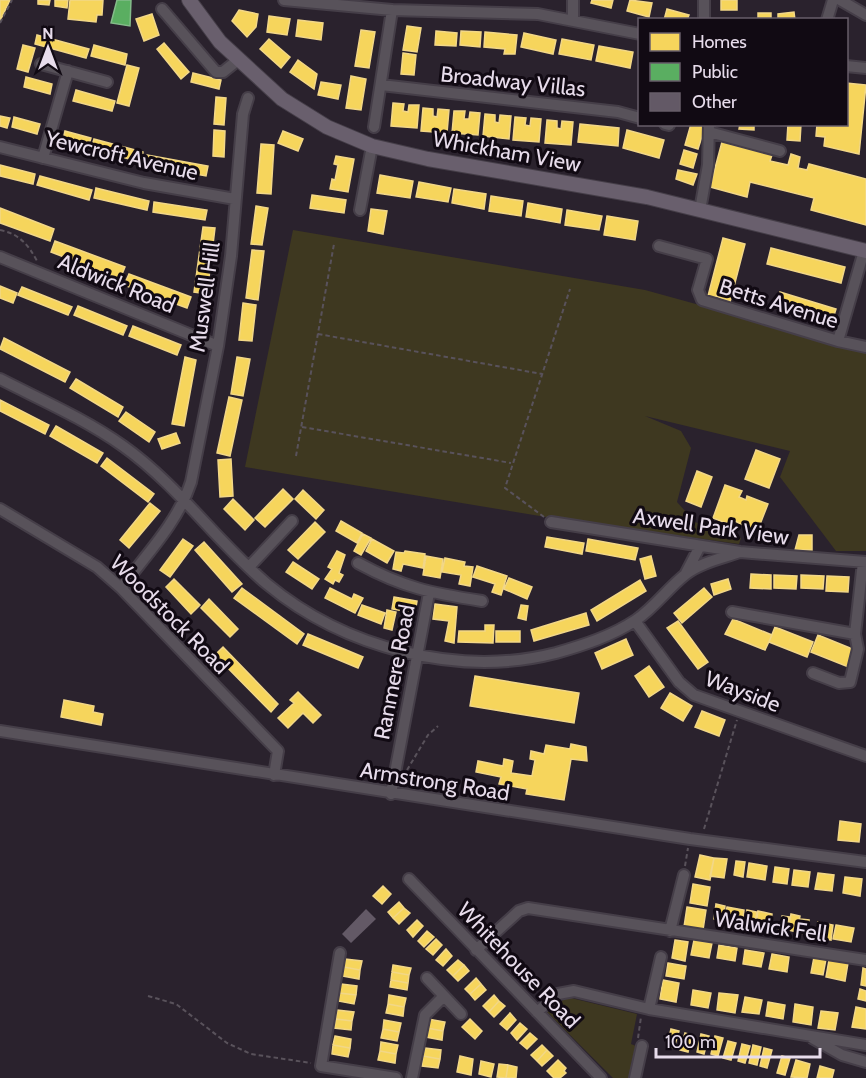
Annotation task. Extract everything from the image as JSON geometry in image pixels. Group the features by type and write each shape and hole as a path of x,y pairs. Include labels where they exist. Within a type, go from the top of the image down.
{"main road":[{"name":"Whickham View","path":"193,1 220,42 282,99 327,127 372,146 428,159 647,198 865,251"}],"street":[{"path":"284,0 392,10 479,6 573,19 638,34"},
{"path":"573,0 573,19"},
{"path":"704,0 704,18"},
{"path":"828,18 833,0"},
{"path":"840,0 866,15"},
{"path":"162,9 216,72 223,72 238,60"},
{"path":"374,127 392,10"},
{"path":"41,64 107,82"},
{"path":"848,66 866,68"},
{"path":"43,158 68,72"},
{"name":"Broadway Villas","path":"381,86 618,112 638,118"},
{"name":"Muswell Hill","path":"185,499 218,346 243,114 248,98"},
{"path":"700,210 708,165 709,128 780,151"},
{"path":"360,210 372,146"},
{"name":"Yewcroft Avenue","path":"0,147 144,183 235,199"},
{"name":"Betts Avenue","path":"659,246 707,259 698,290 702,300 838,341 866,347"},
{"path":"838,341 865,251"},
{"name":"Aldwick Road","path":"0,256 218,346"},
{"path":"0,379 63,411 123,446 185,499 249,567 305,612 356,637 416,654 458,660 517,660 597,641 635,621 661,600 686,573 700,546"},
{"path":"121,588 185,499"},
{"name":"Woodstock Road","path":"0,509 97,567 121,588 278,750 274,775"},
{"path":"249,567 292,521"},
{"name":"Axwell Park View","path":"552,522 740,552 865,562"},
{"path":"686,573 740,552"},
{"path":"813,673 839,683 850,682 858,649 855,634 865,562"},
{"path":"358,564 393,582 429,593 482,601"},
{"name":"Ranmere Road","path":"391,794 429,593"},
{"path":"732,612 855,634"},
{"name":"Wayside","path":"635,621 679,681 694,695 866,756"},
{"name":"Armstrong Road","path":"0,731 701,841 866,862"},
{"path":"667,931 684,875"},
{"name":"Whitehouse Road","path":"408,879 599,1078"},
{"name":"Walwick Fell","path":"476,950 519,911 528,908 866,960"},
{"path":"319,1078 316,1064 340,954"},
{"path":"646,1012 661,957"},
{"path":"427,978 460,1014"},
{"path":"537,1012 558,994 574,991 646,1012 866,1045"},
{"path":"412,1078 425,1015 444,996"},
{"path":"804,1034 842,1055 866,1062"},
{"path":"635,1078 639,1045"},
{"path":"316,1064 396,1078"}],"path":[{"path":"0,23 12,0"},
{"path":"0,230 11,232 28,244 38,262 34,271"},
{"path":"296,456 334,244"},
{"path":"552,522 505,488 570,289"},
{"path":"318,334 542,374"},
{"path":"302,427 511,464"},
{"path":"701,841 740,712"},
{"path":"404,774 428,735 438,726"},
{"path":"148,996 176,1004 227,1043 251,1054 316,1064"},
{"path":"639,1045 646,1012"}],"shaded area":[{"path":"293,230 645,290 866,351 866,551 836,551 780,477 790,451 645,416 681,431 691,448 677,502 695,522 741,538 739,544 546,517 245,467"},
{"path":"567,997 637,1014 631,1044 636,1046 631,1064 634,1068 632,1078 613,1078 547,1012"}],"building: Homes":[{"path":"0,0 10,0 0,21"},
{"path":"38,0 50,0 49,5 38,4"},
{"path":"55,0 68,0 67,8 55,6"},
{"path":"70,0 103,0 102,15 97,15 96,22 68,19"},
{"path":"592,0 613,0 611,8 591,3"},
{"path":"630,0 652,3 649,17 627,11"},
{"path":"721,0 737,0 737,10 721,10"},
{"path":"667,9 689,15 688,18 665,18"},
{"path":"239,10 258,14 256,27 247,37 232,21"},
{"path":"794,12 795,18 778,18 778,14"},
{"path":"758,13 771,13 771,18 758,18"},
{"path":"152,14 159,35 144,41 136,19"},
{"path":"269,16 290,19 287,35 267,32"},
{"path":"298,20 323,23 321,40 296,36"},
{"path":"407,26 421,28 417,52 403,50"},
{"path":"361,30 375,32 369,68 355,66"},
{"path":"436,31 457,33 456,46 435,45"},
{"path":"461,31 481,32 480,47 460,45"},
{"path":"485,32 517,35 515,54 504,54 505,49 484,47"},
{"path":"524,33 556,40 553,54 521,47"},
{"path":"37,35 89,49 86,58 35,44"},
{"path":"269,39 290,57 281,68 260,49"},
{"path":"562,39 594,45 591,60 559,54"},
{"path":"164,43 189,72 181,79 157,49"},
{"path":"23,45 35,48 28,72 17,69"},
{"path":"94,45 127,54 125,65 91,56"},
{"path":"599,46 633,52 630,68 596,61"},
{"path":"403,53 416,55 414,75 401,74"},
{"path":"298,60 317,74 314,89 290,72"},
{"path":"127,65 139,68 129,106 117,103"},
{"path":"193,73 221,80 219,89 191,82"},
{"path":"351,76 366,79 361,110 346,108"},
{"path":"26,77 52,84 50,94 24,87"},
{"path":"321,82 341,85 338,99 318,95"},
{"path":"848,83 866,85 859,154 824,146 825,137 816,136 817,126 848,126"},
{"path":"76,90 115,101 112,111 73,101"},
{"path":"216,97 226,98 224,125 214,124"},
{"path":"393,103 404,104 403,111 408,112 409,105 419,105 417,128 391,126"},
{"path":"423,108 433,109 433,116 437,117 438,109 449,110 447,133 421,131"},
{"path":"454,111 465,111 464,119 469,119 470,112 480,113 478,135 452,133"},
{"path":"485,114 495,115 495,122 499,123 500,115 511,116 509,139 483,136"},
{"path":"0,116 10,118 7,128 0,126"},
{"path":"14,117 40,124 37,134 12,127"},
{"path":"515,117 526,118 525,125 530,126 531,118 541,119 539,142 513,140"},
{"path":"547,120 557,121 557,128 561,129 562,121 573,122 571,145 545,143"},
{"path":"580,124 619,128 618,146 578,142"},
{"path":"690,126 705,126 698,149 685,145"},
{"path":"740,126 754,126 754,130 739,129"},
{"path":"788,126 801,126 800,141 787,140"},
{"path":"214,130 225,131 224,157 213,156"},
{"path":"627,130 664,140 659,158 623,148"},
{"path":"65,131 91,138 88,147 63,140"},
{"path":"283,131 303,139 298,151 278,143"},
{"path":"94,139 143,152 141,162 91,149"},
{"path":"722,142 772,155 770,161 788,165 791,154 800,157 798,168 807,170 809,164 866,179 866,225 811,210 814,198 750,182 747,197 710,187"},
{"path":"261,144 274,145 271,194 257,193"},
{"path":"684,150 697,154 693,168 680,164"},
{"path":"147,155 208,166 206,176 145,165"},
{"path":"336,156 354,159 348,192 330,189 332,179 335,180 338,165 334,164"},
{"path":"0,165 35,174 33,184 0,176"},
{"path":"678,170 697,174 693,185 676,179"},
{"path":"380,175 413,181 410,198 377,193"},
{"path":"40,176 92,190 89,200 37,185"},
{"path":"419,182 451,188 448,202 416,197"},
{"path":"96,188 149,201 147,210 94,198"},
{"path":"454,189 486,194 484,209 452,203"},
{"path":"312,195 346,200 344,213 310,208"},
{"path":"491,196 523,201 521,216 489,211"},
{"path":"154,202 207,210 205,220 153,212"},
{"path":"528,203 562,209 560,223 526,217"},
{"path":"256,206 268,208 262,245 251,244"},
{"path":"0,208 54,229 50,241 0,223"},
{"path":"371,209 387,211 383,234 368,231"},
{"path":"567,210 602,216 599,230 565,225"},
{"path":"607,216 638,221 635,240 604,235"},
{"path":"203,227 215,228 207,294 194,292"},
{"path":"723,238 745,244 730,302 716,296 715,298 708,296"},
{"path":"55,241 125,267 120,279 51,252"},
{"path":"771,248 845,267 841,283 767,264"},
{"path":"252,250 264,251 258,300 246,298"},
{"path":"129,274 191,297 187,308 124,285"},
{"path":"0,286 17,293 13,303 0,298"},
{"path":"22,287 72,307 68,315 18,295"},
{"path":"780,292 836,309 831,325 775,308"},
{"path":"243,303 256,305 252,341 239,340"},
{"path":"78,306 127,326 123,335 74,315"},
{"path":"133,326 181,345 177,355 129,336"},
{"path":"4,338 70,372 65,382 0,349"},
{"path":"185,357 196,360 184,426 172,424"},
{"path":"237,357 250,359 243,396 231,394"},
{"path":"76,379 123,407 118,417 70,388"},
{"path":"229,397 242,400 230,456 217,453"},
{"path":"0,400 49,425 45,434 0,411"},
{"path":"126,412 155,432 149,442 119,421"},
{"path":"56,426 103,453 97,463 50,436"},
{"path":"176,433 180,443 162,449 158,439"},
{"path":"756,450 780,459 769,488 745,479"},
{"path":"107,458 154,494 148,502 101,466"},
{"path":"231,459 233,496 220,497 218,460"},
{"path":"697,471 712,477 701,507 686,501"},
{"path":"725,485 742,491 739,497 746,500 747,496 768,504 757,532 731,519 729,524 713,518"},
{"path":"283,489 293,499 265,527 255,518"},
{"path":"303,490 324,510 316,519 295,499"},
{"path":"233,499 254,520 245,530 224,509"},
{"path":"150,503 160,511 129,548 120,540"},
{"path":"341,521 362,533 357,543 336,531"},
{"path":"315,522 325,532 298,559 288,550"},
{"path":"363,534 371,538 361,555 354,551"},
{"path":"799,535 812,535 812,550 795,550"},
{"path":"547,537 584,543 582,554 545,547"},
{"path":"183,539 193,546 170,577 160,570"},
{"path":"372,539 394,551 387,563 366,551"},
{"path":"588,539 638,548 635,560 586,551"},
{"path":"204,542 242,584 232,592 195,550"},
{"path":"337,551 345,555 339,573 343,575 339,582 335,580 333,584 325,579 332,569 328,567"},
{"path":"405,551 425,554 423,568 403,564 401,571 393,569 396,552 404,553"},
{"path":"426,556 443,559 440,578 423,575"},
{"path":"651,556 656,576 645,579 640,559"},
{"path":"445,558 465,562 464,566 473,567 470,586 459,584 461,575 442,572"},
{"path":"293,562 319,579 312,589 286,572"},
{"path":"477,566 507,576 501,595 492,592 495,584 473,577"},
{"path":"751,574 771,575 771,589 750,588"},
{"path":"774,575 797,576 796,589 774,588"},
{"path":"801,575 824,576 823,589 801,588"},
{"path":"827,576 849,577 848,592 826,591"},
{"path":"509,578 532,587 527,599 504,589"},
{"path":"174,579 200,605 191,614 166,587"},
{"path":"728,579 731,589 714,595 711,584"},
{"path":"640,580 646,591 597,621 591,610"},
{"path":"242,588 304,634 297,644 234,598"},
{"path":"330,588 352,599 354,594 363,598 355,613 325,598"},
{"path":"704,588 712,597 682,623 674,613"},
{"path":"394,597 417,601 415,613 392,609"},
{"path":"209,599 238,629 230,637 201,608"},
{"path":"435,604 457,607 454,643 445,641 449,621 433,619"},
{"path":"362,605 385,613 381,624 358,615"},
{"path":"521,605 528,606 526,620 518,618"},
{"path":"387,610 396,612 392,630 384,628"},
{"path":"586,613 589,625 534,641 531,630"},
{"path":"733,619 772,635 765,650 725,634"},
{"path":"678,621 708,662 698,669 667,628"},
{"path":"485,625 494,625 493,643 458,642 459,631 485,631"},
{"path":"775,627 813,642 807,657 769,642"},
{"path":"496,631 520,631 520,642 496,642"},
{"path":"308,634 363,657 358,668 303,645"},
{"path":"818,635 855,650 851,668 811,652"},
{"path":"626,639 633,655 602,669 595,653"},
{"path":"223,647 278,704 271,712 215,655"},
{"path":"649,666 664,687 649,697 635,676"},
{"path":"475,676 579,693 574,723 470,706"},
{"path":"298,692 321,715 313,723 303,713 288,728 278,718 294,703 290,700"},
{"path":"670,693 692,706 683,721 661,708"},
{"path":"64,700 94,706 93,712 103,714 101,725 61,717"},
{"path":"702,711 725,720 719,736 695,727"},
{"path":"571,744 586,747 587,761 571,759 564,800 526,794 527,789 499,784 501,777 476,772 478,761 503,766 504,759 513,761 511,773 532,776 535,760 530,759 531,751 544,754 546,745 570,749"},
{"path":"840,821 861,824 859,842 838,840"},
{"path":"700,855 714,858 710,880 695,877"},
{"path":"714,858 727,859 724,878 710,876"},
{"path":"736,861 745,862 743,877 734,875"},
{"path":"749,863 767,866 765,880 747,877"},
{"path":"775,867 789,869 787,884 773,882"},
{"path":"794,870 810,872 808,887 792,885"},
{"path":"818,873 834,875 832,891 815,889"},
{"path":"845,877 862,879 860,896 843,893"},
{"path":"693,884 710,887 707,906 690,903"},
{"path":"383,886 391,894 382,904 373,896"},
{"path":"399,902 404,908 393,918 388,912"},
{"path":"716,904 725,906 723,921 714,919"},
{"path":"687,907 706,910 703,930 684,927"},
{"path":"727,907 744,910 742,924 724,921"},
{"path":"404,908 410,913 399,924 393,918"},
{"path":"747,910 757,912 754,928 744,926"},
{"path":"758,911 772,914 770,928 756,925"},
{"path":"791,914 800,916 797,932 788,930"},
{"path":"782,916 789,917 786,932 779,931"},
{"path":"800,919 809,920 807,934 798,933"},
{"path":"417,920 423,926 413,937 407,930"},
{"path":"818,922 833,925 831,940 816,937"},
{"path":"836,925 854,928 851,942 833,939"},
{"path":"427,931 434,937 424,947 418,941"},
{"path":"436,939 442,945 433,955 426,949"},
{"path":"675,940 688,942 685,961 672,958"},
{"path":"694,940 712,943 709,958 691,955"},
{"path":"719,945 737,948 735,961 717,958"},
{"path":"446,949 452,956 443,966 436,960"},
{"path":"745,950 764,953 761,967 743,964"},
{"path":"772,954 789,957 787,972 769,969"},
{"path":"814,957 826,959 823,975 811,973"},
{"path":"345,959 362,961 360,970 344,967"},
{"path":"458,960 464,965 453,976 447,970"},
{"path":"829,960 848,963 845,981 826,977"},
{"path":"668,963 686,966 684,979 666,976"},
{"path":"393,965 411,968 409,975 392,972"},
{"path":"464,965 469,971 458,981 453,976"},
{"path":"344,967 360,970 359,979 342,976"},
{"path":"863,968 866,969 866,986 861,985"},
{"path":"392,972 409,975 408,983 391,980"},
{"path":"476,978 481,984 470,994 465,989"},
{"path":"391,980 408,983 407,990 390,987"},
{"path":"663,980 679,983 676,1002 660,999"},
{"path":"341,984 357,986 356,995 339,993"},
{"path":"481,984 486,990 475,1000 470,994"},
{"path":"860,989 866,991 866,1001 858,999"},
{"path":"693,990 711,993 708,1008 691,1005"},
{"path":"339,993 356,995 354,1004 338,1001"},
{"path":"719,993 738,995 735,1013 717,1010"},
{"path":"389,995 406,998 404,1007 388,1004"},
{"path":"494,995 499,1001 489,1012 483,1006"},
{"path":"745,997 762,1000 759,1014 742,1012"},
{"path":"499,1001 505,1006 494,1017 489,1012"},
{"path":"768,1002 785,1005 783,1019 766,1016"},
{"path":"388,1004 404,1007 403,1016 386,1013"},
{"path":"795,1004 813,1007 811,1025 793,1022"},
{"path":"856,1007 866,1009 866,1029 852,1027"},
{"path":"337,1010 354,1012 352,1021 336,1019"},
{"path":"821,1011 838,1013 835,1030 818,1028"},
{"path":"510,1013 516,1020 507,1030 500,1024"},
{"path":"336,1019 352,1021 351,1030 334,1028"},
{"path":"428,1019 445,1022 443,1031 427,1028"},
{"path":"470,1019 482,1031 475,1039 462,1027"},
{"path":"384,1020 401,1023 399,1032 383,1029"},
{"path":"520,1023 527,1029 517,1040 511,1033"},
{"path":"427,1028 443,1031 442,1040 425,1037"},
{"path":"383,1029 399,1032 397,1041 381,1038"},
{"path":"671,1029 679,1031 674,1048 667,1046"},
{"path":"530,1033 537,1039 527,1049 520,1043"},
{"path":"685,1033 692,1035 688,1052 680,1050"},
{"path":"701,1034 709,1036 704,1054 697,1052"},
{"path":"335,1036 351,1039 350,1048 333,1045"},
{"path":"715,1036 723,1038 718,1056 711,1054"},
{"path":"728,1041 736,1043 731,1060 723,1058"},
{"path":"381,1042 398,1045 396,1054 380,1051"},
{"path":"742,1044 750,1046 745,1063 738,1061"},
{"path":"333,1045 350,1048 348,1057 332,1054"},
{"path":"542,1045 547,1050 537,1061 531,1055"},
{"path":"753,1045 761,1047 757,1065 749,1063"},
{"path":"425,1048 441,1050 440,1059 423,1056"},
{"path":"764,1048 772,1050 767,1068 760,1066"},
{"path":"547,1050 553,1056 542,1066 537,1061"},
{"path":"380,1051 396,1054 395,1063 378,1060"},
{"path":"423,1056 440,1059 438,1068 422,1066"},
{"path":"460,1056 473,1059 471,1075 457,1072"},
{"path":"782,1056 790,1058 785,1075 777,1073"},
{"path":"558,1060 566,1068 564,1071 566,1073 560,1078 554,1078 547,1071"},
{"path":"796,1060 810,1064 807,1078 791,1077"},
{"path":"481,1061 494,1064 491,1077 479,1074"},
{"path":"499,1064 508,1065 506,1078 497,1077"},
{"path":"508,1065 517,1067 516,1078 506,1078"},
{"path":"820,1066 834,1070 832,1078 817,1078"}],"building: Public":[{"path":"117,0 131,0 130,26 111,23"}],"building: Other":[{"path":"366,909 376,919 351,943 342,934"}]}
